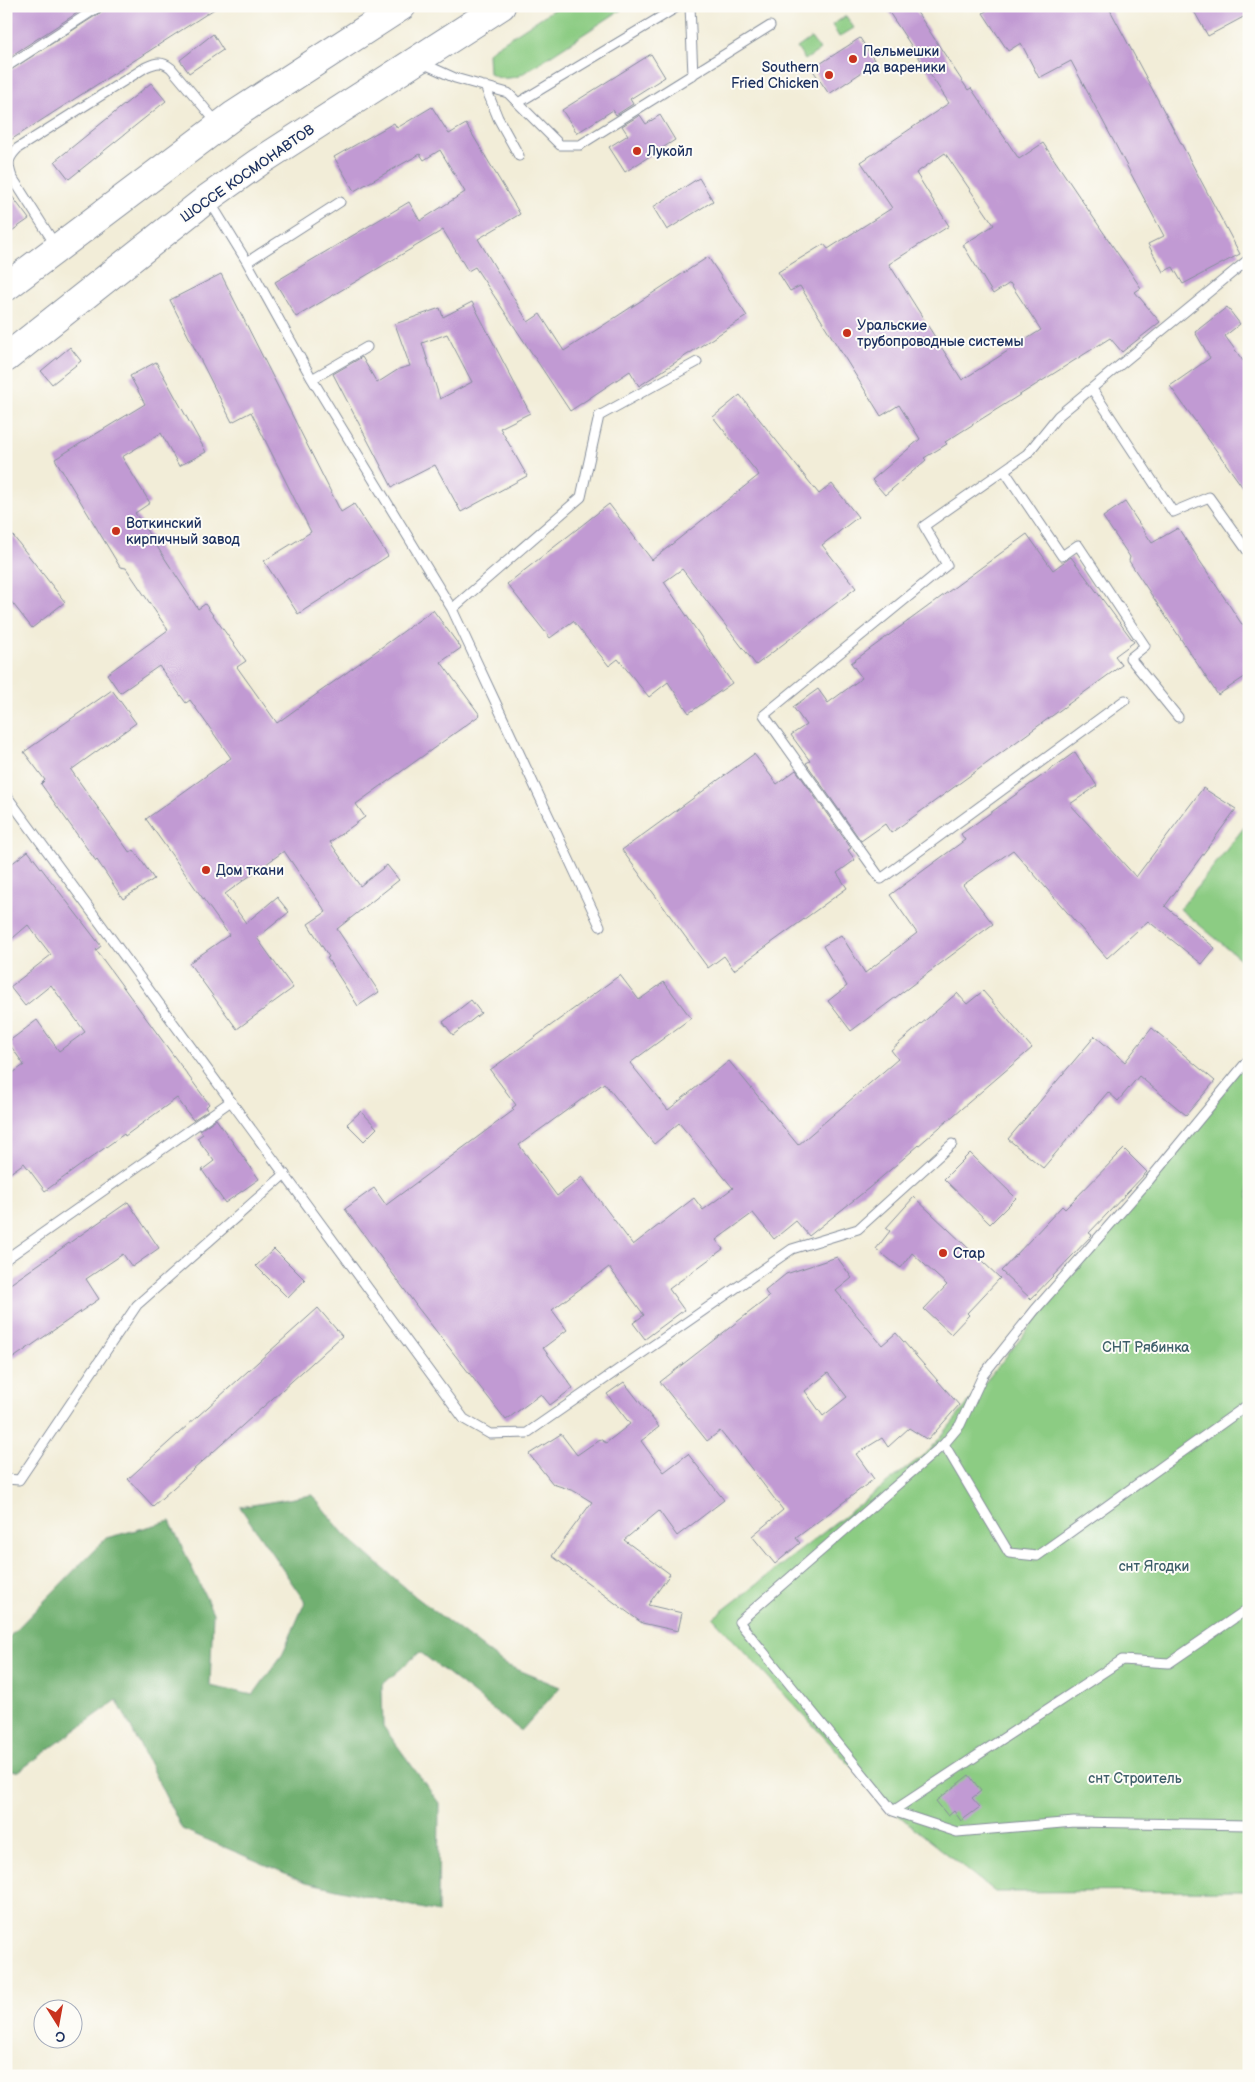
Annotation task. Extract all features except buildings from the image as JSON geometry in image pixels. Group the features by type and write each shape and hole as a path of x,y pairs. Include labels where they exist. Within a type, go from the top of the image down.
{"main road":[{"path":"6,287 220,126 402,6"},
{"name":"ШОССЕ КОСМОНАВТОВ","path":"6,358 208,198 259,162 502,6"}],"lane":[{"path":"6,66 100,6"},
{"path":"518,103 679,6"},
{"path":"690,6 693,74"},
{"path":"417,60 455,78 508,93 560,144 580,145 770,26"},
{"path":"58,248 12,177 8,167 9,157 18,148 146,67 156,63 164,63 171,68 220,126"},
{"path":"485,86 498,118 519,156"},
{"path":"208,198 247,262 312,379 452,609 600,926"},
{"path":"247,262 340,202"},
{"path":"1125,700 881,879 764,715 947,565 924,526 1027,454 1058,416 1249,259"},
{"path":"312,379 367,347"},
{"path":"452,609 581,496 598,416 697,362"},
{"path":"1092,389 1173,512 1210,497 1249,553"},
{"path":"1004,470 1062,556 1078,545 1146,646 1130,658 1178,717"},
{"path":"6,795 464,1419 490,1434 527,1433 792,1249 858,1229 952,1144"},
{"path":"1249,1059 1150,1179 1035,1310 983,1376 960,1425 944,1444 739,1622 893,1811 957,1832 1074,1822 1249,1825"},
{"path":"6,1259 231,1101"},
{"path":"6,1479 19,1480 137,1306 285,1174"},
{"path":"944,1444 1009,1553 1037,1556 1249,1404"},
{"path":"893,1811 1122,1660 1169,1663 1249,1608"}],"green space":[{"path":"559,6 627,6 519,76 503,78 489,73 488,53"},
{"path":"846,16 854,28 839,37 832,25"},
{"path":"811,38 820,50 805,60 797,48"},
{"path":"1249,821 1249,966 1180,909"},
{"path":"1249,1058 1249,1891 995,1892 893,1811 713,1618 930,1450"},
{"path":"312,1495 344,1534 416,1597 504,1664 560,1687 521,1731 420,1652 382,1685 383,1726 439,1803 438,1912 306,1882 182,1829 117,1700 19,1771 6,1772 6,1640 106,1538 170,1521 213,1613 210,1686 253,1695 282,1655 305,1602 240,1507"}],"place":[{"name":"Пельмешки да вареники","path":"853,59"},
{"name":"Southern Fried Chicken","path":"829,75"},
{"name":"Лукойл","path":"637,151"},
{"name":"Уральские трубопроводные системы","path":"847,333"},
{"name":"Воткинский кирпичный завод","path":"116,531"},
{"name":"Дом ткани","path":"206,870"},
{"name":"Стар","path":"943,1253"}],"park label":[{"name":"СНТ Рябинка","path":"1146,1347"},
{"name":"снт Ягодки","path":"1154,1566"},
{"name":"снт Строитель","path":"1135,1778"}]}
